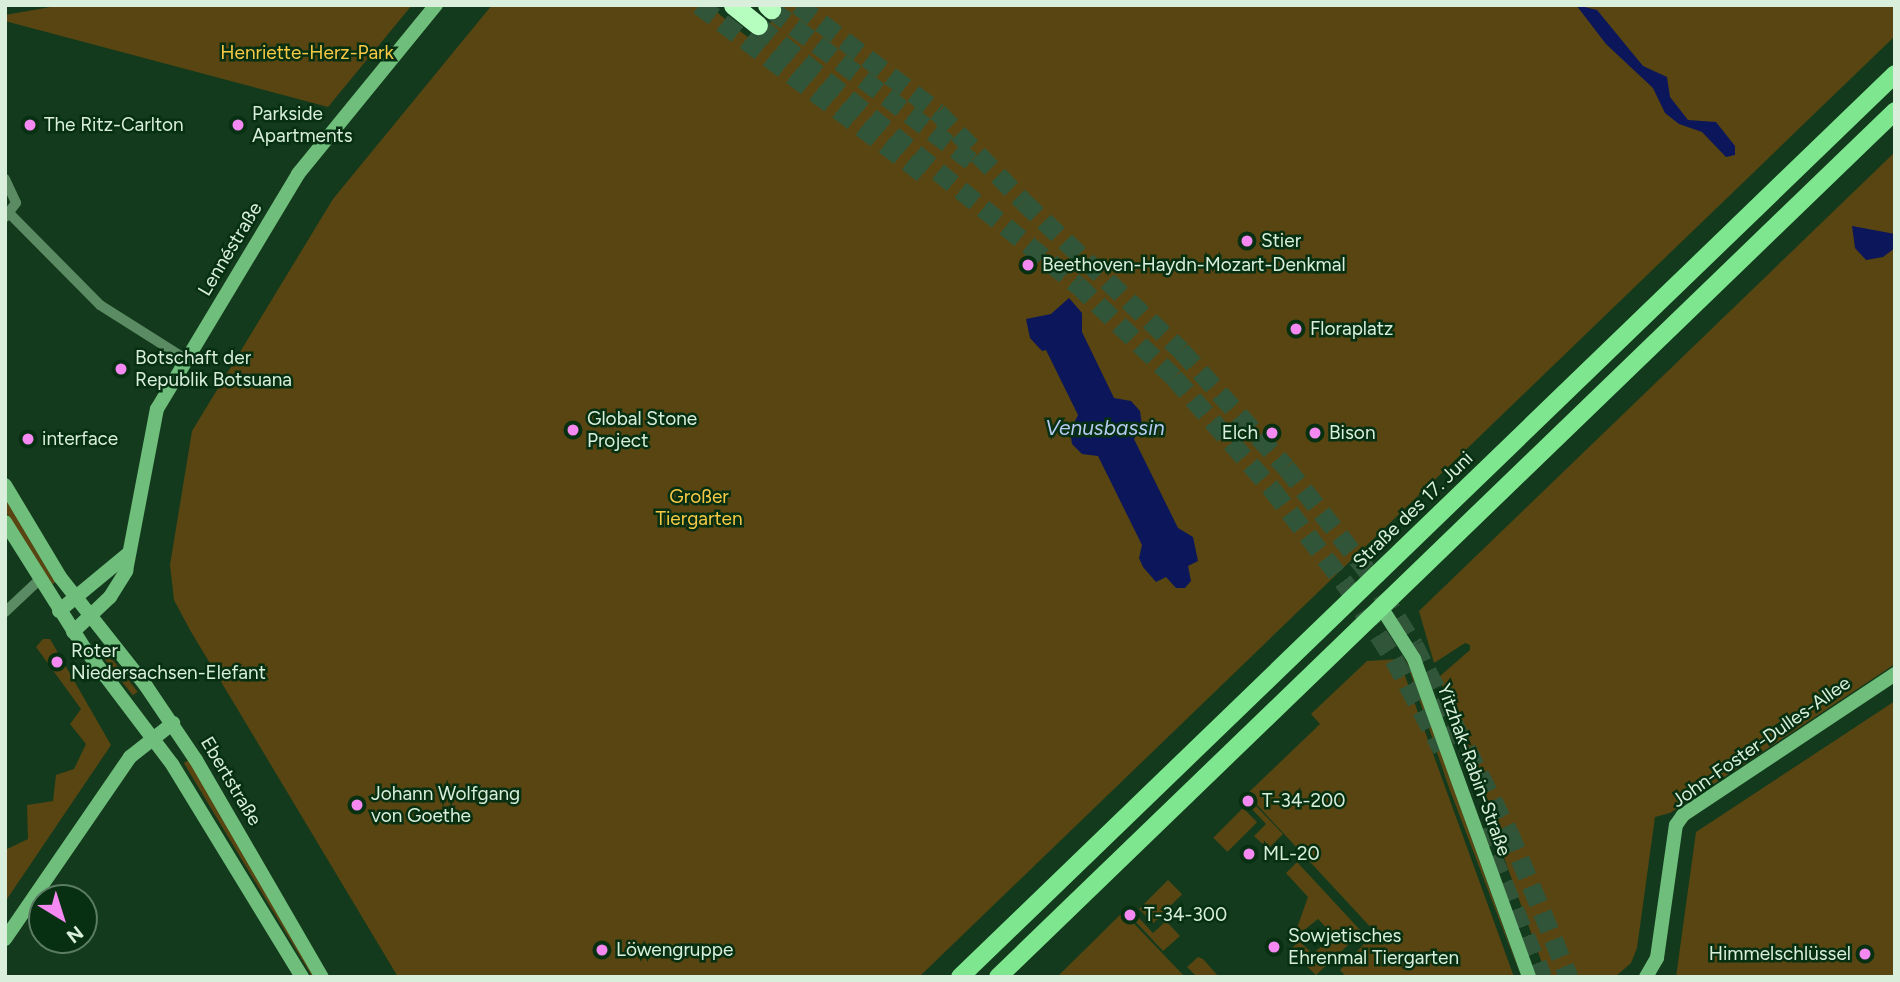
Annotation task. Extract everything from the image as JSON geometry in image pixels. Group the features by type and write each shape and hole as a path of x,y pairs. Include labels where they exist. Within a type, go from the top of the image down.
{"highway":[{"path":"733,5 758,25"}],"main road":[{"name":"Lennéstraße","path":"90,616 116,589 132,549 151,424 187,360 292,183 436,5"},
{"name":"Straße des 17. Juni","path":"960,977 1895,74"},
{"path":"998,977 1895,111"},
{"name":"Ebertstraße","path":"5,485 76,598 173,723 322,977"},
{"path":"5,522 73,632 153,737 302,977"},
{"path":"59,611 132,549"},
{"name":"Yitzhak-Rabin-Straße","path":"1381,607 1414,660 1529,977"},
{"path":"73,632 90,616"},
{"name":"John-Foster-Dulles-Allee","path":"1646,977 1657,958 1676,825 1684,815 1895,674"},
{"path":"5,939 130,757 173,723"}],"street":[{"path":"5,179 16,203 8,215 100,305 187,360"},
{"path":"5,612 39,580"},
{"name":"Yitzhak-Rabin-Straße","path":"1363,587 1381,607"}],"green space":[{"name":"Henriette-Herz-Park","path":"62,5 412,5 328,107 5,21 5,15"},
{"name":"Großer Tiergarten","path":"492,5 708,5 755,43 784,5 1895,5 1895,36 919,977 398,977 190,630 174,600 170,565 192,431 333,199"},
{"path":"1895,152 1895,664 1670,813 1655,817 1637,948 1631,963 1615,977 1547,977 1439,677 1470,650 1470,645 1465,643 1434,663 1419,611"},
{"path":"5,497 55,582 50,587 5,510"},
{"path":"43,639 50,639 111,745 5,902 5,850 28,839 27,805 53,801 56,775 74,769 86,744 70,724 81,709 36,647"},
{"path":"105,650 138,692 133,695 100,654"},
{"path":"1405,657 1423,702 1521,977 1448,785"},
{"path":"1399,659 1514,977 1346,977 1340,970 1375,932 1247,794 1320,724 1311,714 1367,661"},
{"path":"1895,701 1895,977 1676,977 1696,832"},
{"path":"189,760 319,976 312,977 184,763"},
{"path":"1254,804 1283,834 1268,849 1254,836 1266,824 1250,807"},
{"path":"1243,808 1257,822 1227,852 1213,838"},
{"path":"1297,862 1362,932 1316,975 1295,955 1291,958 1287,953 1299,941 1313,954 1333,935 1318,919 1293,939 1308,897 1286,873"},
{"path":"1168,880 1182,894 1153,923 1139,909"},
{"path":"1123,912 1185,977 1057,977"},
{"path":"1138,917 1153,933 1166,921 1180,936 1163,951 1134,920"},
{"path":"1198,957 1219,977 1197,977 1187,967"}],"water":[{"path":"1576,5 1597,10 1643,66 1667,77 1670,97 1688,120 1716,122 1735,146 1735,155 1726,157 1702,132 1679,124 1665,113 1653,88 1606,44"},
{"path":"1852,226 1895,234 1895,248 1883,257 1866,260 1855,248"},
{"name":"Venusbassin","path":"1069,298 1082,313 1082,332 1114,398 1131,401 1140,411 1142,425 1134,439 1178,528 1193,537 1198,561 1188,566 1191,581 1185,588 1176,588 1166,577 1156,582 1143,567 1139,558 1142,545 1098,456 1082,454 1072,444 1070,431 1078,415 1046,350 1042,351 1030,338 1026,319 1051,314"}],"tunnel":[{"path":"699,5 929,178"},
{"path":"798,5 938,112 1023,201 1181,350 1286,467 1366,569 1414,645 1509,832 1569,977"},
{"path":"771,9 975,164"},
{"path":"758,25 1077,284 1174,377 1272,489 1347,586 1394,659 1442,749"},
{"path":"1481,829 1543,977"}],"place":[{"name":"The Ritz-Carlton","path":"30,125"},
{"name":"Parkside Apartments","path":"238,125"},
{"name":"Stier","path":"1247,241"},
{"name":"Beethoven-Haydn-Mozart-Denkmal","path":"1028,265"},
{"name":"Floraplatz","path":"1296,329"},
{"name":"Botschaft der Republik Botsuana","path":"121,369"},
{"name":"Global Stone Project","path":"573,430"},
{"name":"Elch","path":"1272,433"},
{"name":"Bison","path":"1315,433"},
{"name":"interface","path":"28,439"},
{"name":"Roter Niedersachsen-Elefant","path":"57,662"},
{"name":"T-34-200","path":"1248,801"},
{"name":"Johann Wolfgang von Goethe","path":"357,805"},
{"name":"ML-20","path":"1249,854"},
{"name":"T-34-300","path":"1130,915"},
{"name":"Sowjetisches Ehrenmal Tiergarten","path":"1274,947"},
{"name":"Löwengruppe","path":"602,950"},
{"name":"Himmelschlüssel","path":"1865,954"}]}
